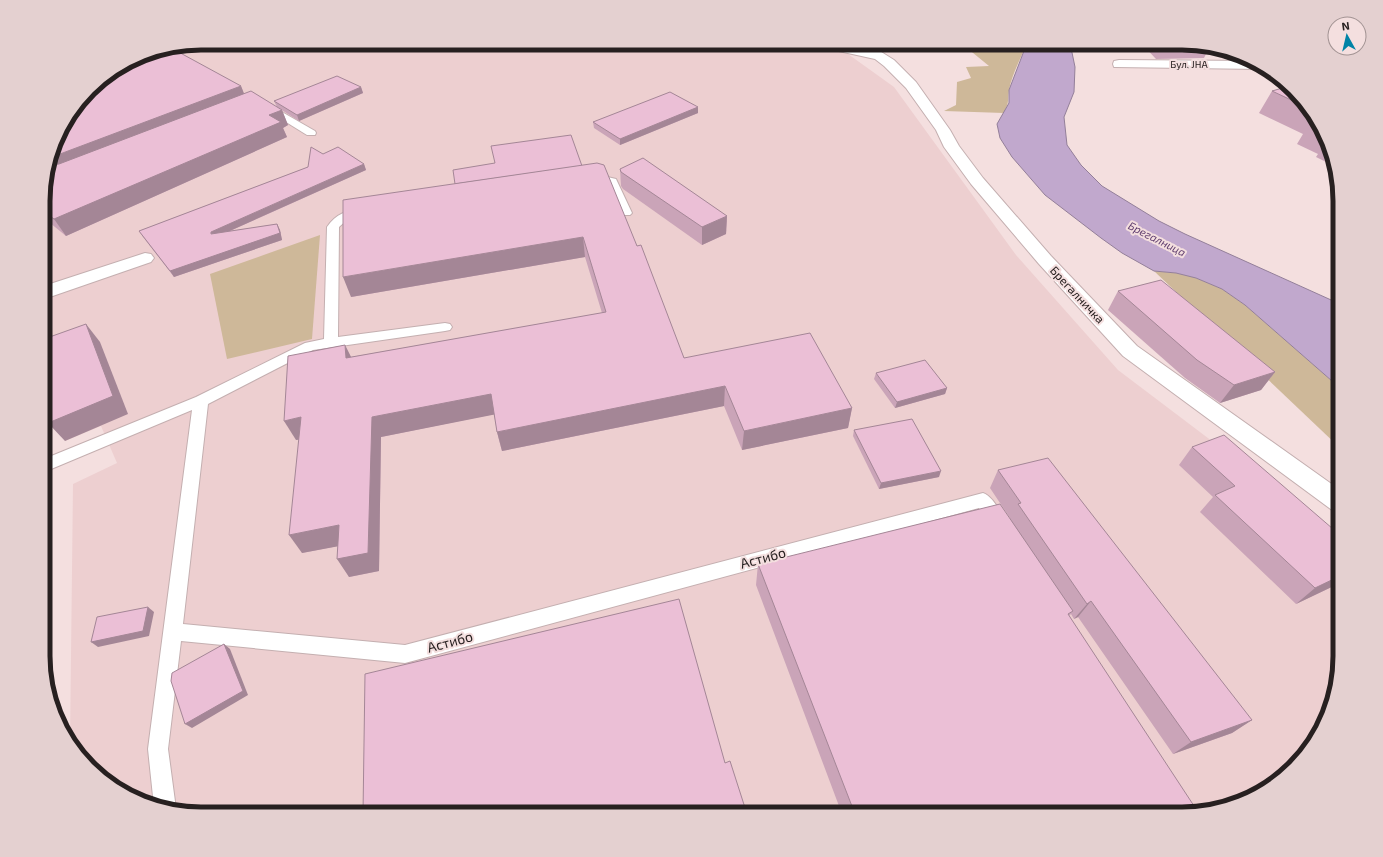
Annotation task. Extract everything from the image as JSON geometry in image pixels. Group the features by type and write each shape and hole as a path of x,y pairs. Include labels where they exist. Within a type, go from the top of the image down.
{"street":[{"path":"850,50 880,57"},
{"name":"Брегалничка","path":"869,50 896,69 911,85 943,130 952,147 981,186 1050,266 1130,351 1333,498"},
{"name":"Бул. ЈНА","path":"1119,64 1247,65"},
{"path":"50,291 146,258"}],"lane":[{"path":"259,101 311,132"},
{"path":"579,181 599,178 612,181 626,213"},
{"path":"331,343 333,227 338,220 348,214 371,210"},
{"path":"50,464 200,401 310,346 445,327"},
{"path":"164,802 158,749 200,401"},
{"name":"Астибо","path":"173,632 405,654 983,500 1009,539"}],"shaded area":[{"path":"845,50 848,54 894,87 1016,255 1118,370 1333,533 1333,666 1328,695 1321,714 1313,731 1302,748 1289,763 1274,776 1257,787 1230,799 1192,807 191,807 162,802 143,795 126,787 109,776 94,763 81,748 70,731 73,484 117,463 101,426 65,441 50,392 50,191 54,168 132,67 162,55 182,51"},
{"path":"969,50 1024,50 1012,78 1008,103 1004,113 944,111 956,105 957,82 971,78 966,67 989,66"},
{"path":"320,235 312,339 227,359 210,274"},
{"path":"1154,271 1176,273 1196,278 1222,289 1245,305 1333,382 1333,441"}],"water":[{"name":"Брегалница","path":"1024,50 1071,50 1075,67 1074,92 1064,117 1067,145 1081,165 1102,186 1159,221 1333,301 1333,382 1245,305 1222,289 1196,278 1176,273 1154,271 1122,253 1045,195 1012,157 1000,138 997,124 1009,103 1009,90"}],"building":[{"path":"178,52 241,86 57,155 70,126 81,109 94,94 109,81 126,70 153,58"},
{"path":"337,76 361,87 297,115 274,101"},
{"path":"1281,88 1289,94 1295,102 1272,91"},
{"path":"251,91 282,110 269,115 281,122 54,219 50,216 50,191 54,164"},
{"path":"670,92 698,107 620,139 593,122"},
{"path":"571,135 582,166 455,184 453,170 495,163 491,146"},
{"path":"311,147 323,154 338,147 364,164 211,232 211,234 277,224 280,233 170,271 139,231 308,167"},
{"path":"643,158 727,216 702,227 621,172 620,169"},
{"path":"597,163 604,165 637,246 641,245 684,358 810,333 852,408 744,431 725,386 497,432 491,394 372,417 368,553 337,559 339,525 289,535 301,417 284,421 288,356 345,345 346,358 606,312 583,237 343,277 343,200"},
{"path":"1161,280 1275,372 1234,385 1197,360 1118,291"},
{"path":"86,324 113,396 50,422 50,337"},
{"path":"925,360 947,388 897,402 876,373"},
{"path":"912,419 941,471 881,483 854,430"},
{"path":"1224,435 1333,529 1333,579 1315,588 1215,495 1235,486 1192,447"},
{"path":"1048,458 1252,720 1191,742 1091,601 1087,604 1018,504 1021,503 998,470"},
{"path":"1000,504 1073,611 1068,614 1195,807 852,807 758,564"},
{"path":"679,599 725,763 730,761 745,807 363,807 365,674"},
{"path":"148,607 143,631 91,642 97,617"},
{"path":"224,644 243,691 185,724 171,681 172,673"}]}
